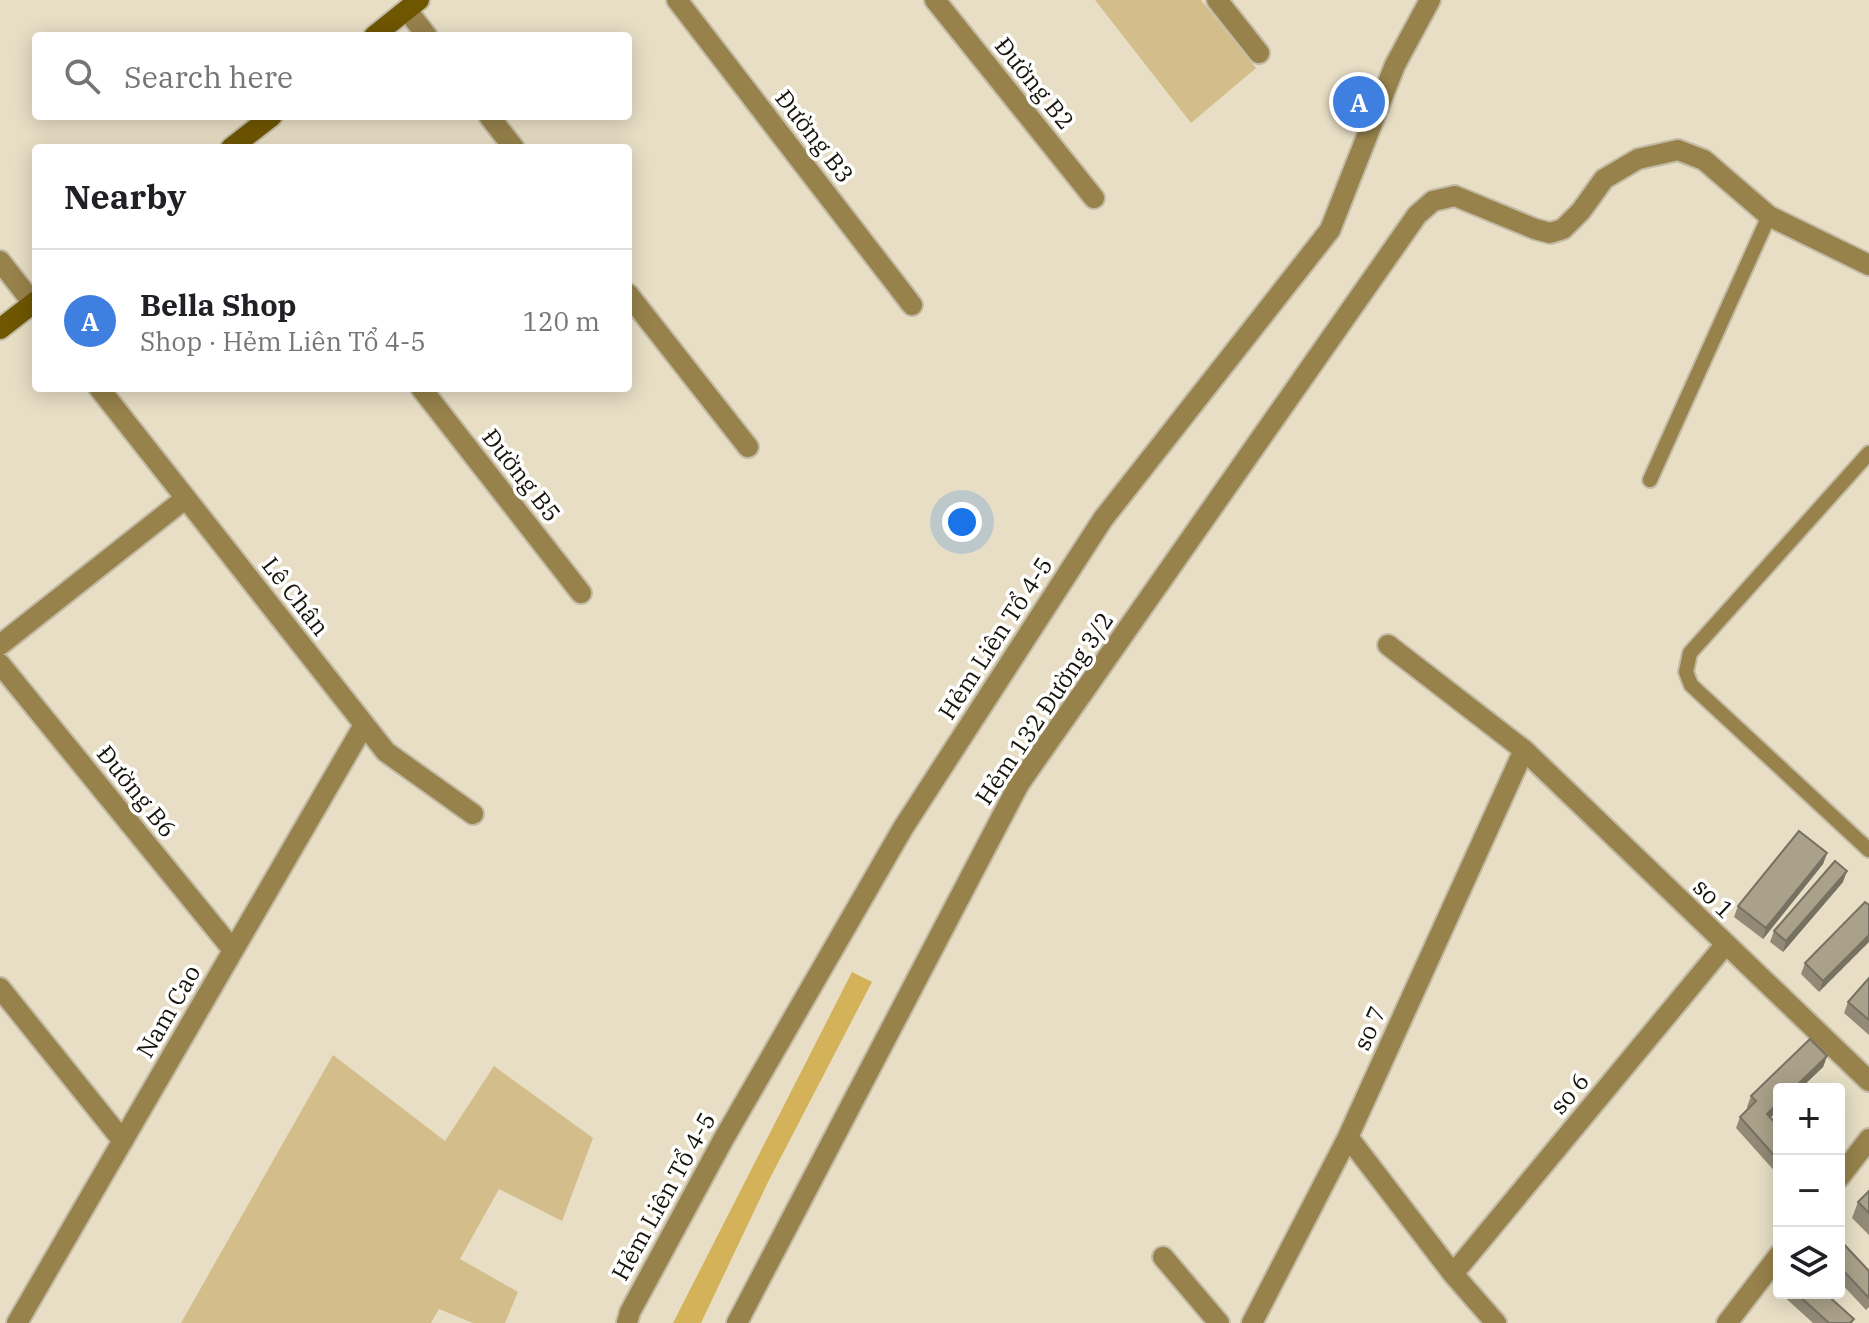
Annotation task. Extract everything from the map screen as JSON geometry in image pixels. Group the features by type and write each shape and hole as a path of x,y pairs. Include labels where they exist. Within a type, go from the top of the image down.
{"street":[{"name":"Đường B3","path":"677,0 912,305"},
{"name":"Đường B2","path":"935,0 1094,198"},
{"path":"1217,0 1259,53"},
{"name":"Hẻm Liên Tổ 4-5","path":"627,1323 630,1312 723,1140 903,828 1103,519 1330,230 1395,65 1430,0"},
{"path":"379,32 413,5 425,32"},
{"path":"237,144 267,120"},
{"path":"492,120 511,144"},
{"name":"Hẻm 132 Đường 3/2","path":"737,1323 1019,784 1417,215 1433,201 1455,196 1550,233 1563,229 1581,211 1604,179 1638,159 1678,150 1704,160 1769,216"},
{"path":"1769,216 1869,265"},
{"path":"0,261 32,300"},
{"path":"632,299 748,447"},
{"path":"0,329 32,306"},
{"name":"Lê Chân","path":"102,392 386,752 473,814"},
{"name":"Đường B5","path":"424,392 581,593"},
{"path":"0,645 186,498"},
{"name":"so 1","path":"1388,645 1524,750 1869,1081"},
{"name":"Đường B6","path":"0,664 233,950"},
{"name":"Nam Cao","path":"17,1323 364,725"},
{"name":"so 7","path":"1252,1323 1348,1137 1524,750"},
{"name":"so 6","path":"1453,1274 1725,945"},
{"path":"0,988 123,1141"},
{"path":"1348,1137 1453,1274 1496,1323"},
{"path":"1845,1170 1869,1139"},
{"path":"1163,1257 1219,1323"},
{"path":"1727,1323 1773,1263"}],"lane":[{"path":"1650,480 1769,216"},
{"path":"1869,453 1690,653 1686,672 1691,685 1869,850"}],"shaded area":[{"path":"1095,0 1201,0 1256,68 1191,123"},
{"path":"852,972 872,982 769,1180 701,1323 673,1323"},
{"path":"333,1055 445,1141 494,1066 593,1138 562,1221 499,1189 460,1259 518,1292 505,1323 473,1323 439,1309 431,1323 181,1323"}],"building":[{"path":"1799,831 1827,853 1766,928 1738,906"},
{"path":"1835,861 1847,871 1786,941 1774,931"},
{"path":"1865,902 1869,905 1869,935 1823,981 1805,963"},
{"path":"1869,978 1869,1020 1848,1002"},
{"path":"1810,1039 1827,1056 1799,1083 1773,1083 1773,1108 1767,1114 1773,1120 1773,1154 1740,1117 1756,1101 1751,1096"},
{"path":"1869,1191 1869,1213 1858,1202"},
{"path":"1845,1245 1869,1271 1869,1298 1845,1272"},
{"path":"1803,1299 1832,1299 1854,1319 1850,1323 1829,1323"}],"place":[{"name":"Bella Shop","path":"1359,102"}]}
